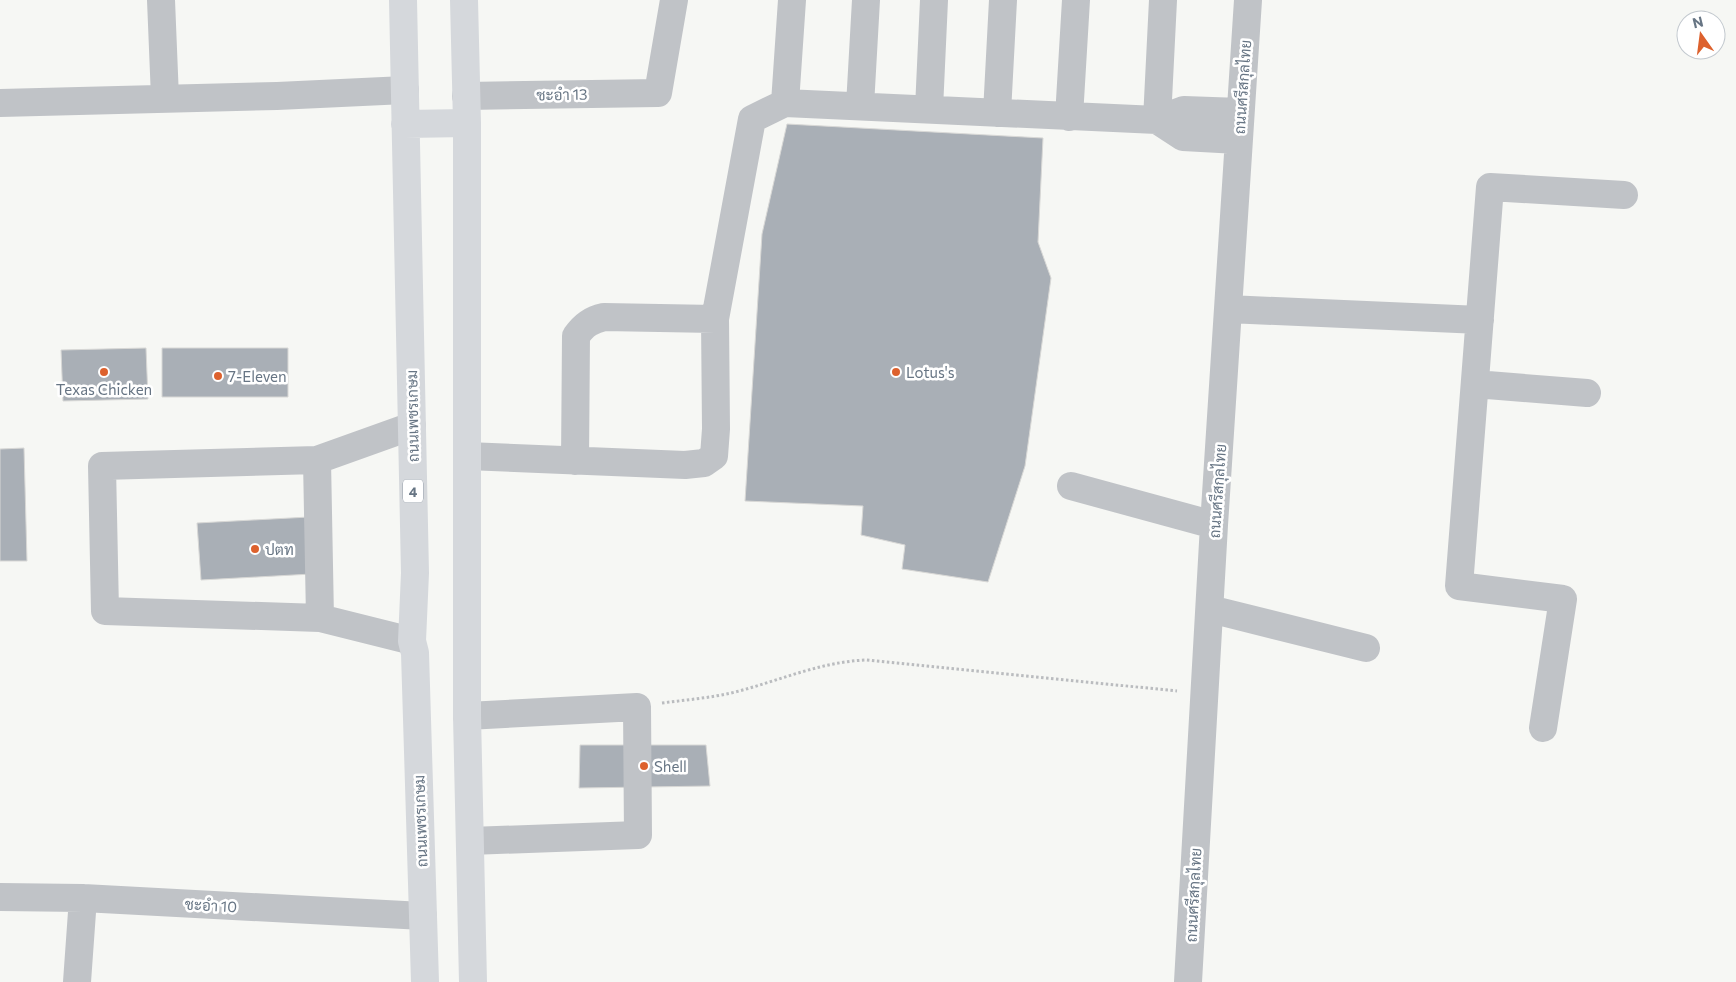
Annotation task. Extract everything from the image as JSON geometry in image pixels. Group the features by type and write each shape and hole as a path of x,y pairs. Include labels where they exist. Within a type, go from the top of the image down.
{"main road":[{"name":"ถนนเพชรเกษม","path":"404,0 415,573 412,640 415,652 425,982"},
{"path":"464,0 467,124 467,716 473,982"},
{"path":"405,124 467,124"}],"street":[{"path":"161,0 165,98"},
{"name":"ชะอำ 13","path":"466,96 658,93 674,0"},
{"path":"785,102 792,0"},
{"path":"860,106 866,0"},
{"path":"929,110 934,0"},
{"path":"997,113 1003,0"},
{"path":"1069,117 1076,0"},
{"path":"1157,120 1163,0"},
{"name":"ถนนศรีสกุลไทย","path":"1188,982 1214,525 1248,0"},
{"path":"0,104 277,96 405,90"},
{"path":"467,456 685,465 704,463 714,456 716,430 715,319 752,119 785,102 1157,120 1184,110 1240,112"},
{"path":"1157,120 1183,138 1238,140"},
{"path":"1543,728 1563,599 1459,586 1490,187 1624,195"},
{"path":"1228,309 1480,320"},
{"path":"575,461 576,336 584,325 604,318 715,319"},
{"path":"1475,384 1587,393"},
{"path":"412,426 316,460 102,466 105,612 320,618 412,640"},
{"path":"316,460 320,618"},
{"path":"1071,486 1214,525"},
{"path":"1210,609 1366,648"},
{"path":"467,716 637,707 638,835 470,842"},
{"name":"ชะอำ 10","path":"0,896 83,898 422,916"},
{"path":"77,982 83,898"}],"path":[{"path":"637,707 731,693 825,664 866,660 1205,694"}],"building":[{"name":"Lotus's","path":"787,124 1043,138 1038,242 1051,278 1025,466 988,582 902,569 905,545 861,535 863,506 745,501 762,234"},
{"path":"146,348 148,399 63,401 61,350"},
{"path":"162,348 288,348 288,397 162,397"},
{"path":"24,448 27,561 0,561 0,449"},
{"name":"ปตท","path":"309,517 312,574 201,580 197,523"},
{"name":"Shell","path":"580,745 706,745 710,786 579,788"}],"place":[{"name":"Texas Chicken","path":"104,372"},
{"name":"Lotus's","path":"896,372"},
{"name":"7-Eleven","path":"218,376"},
{"name":"ปตท","path":"255,549"},
{"name":"Shell","path":"644,766"}]}
